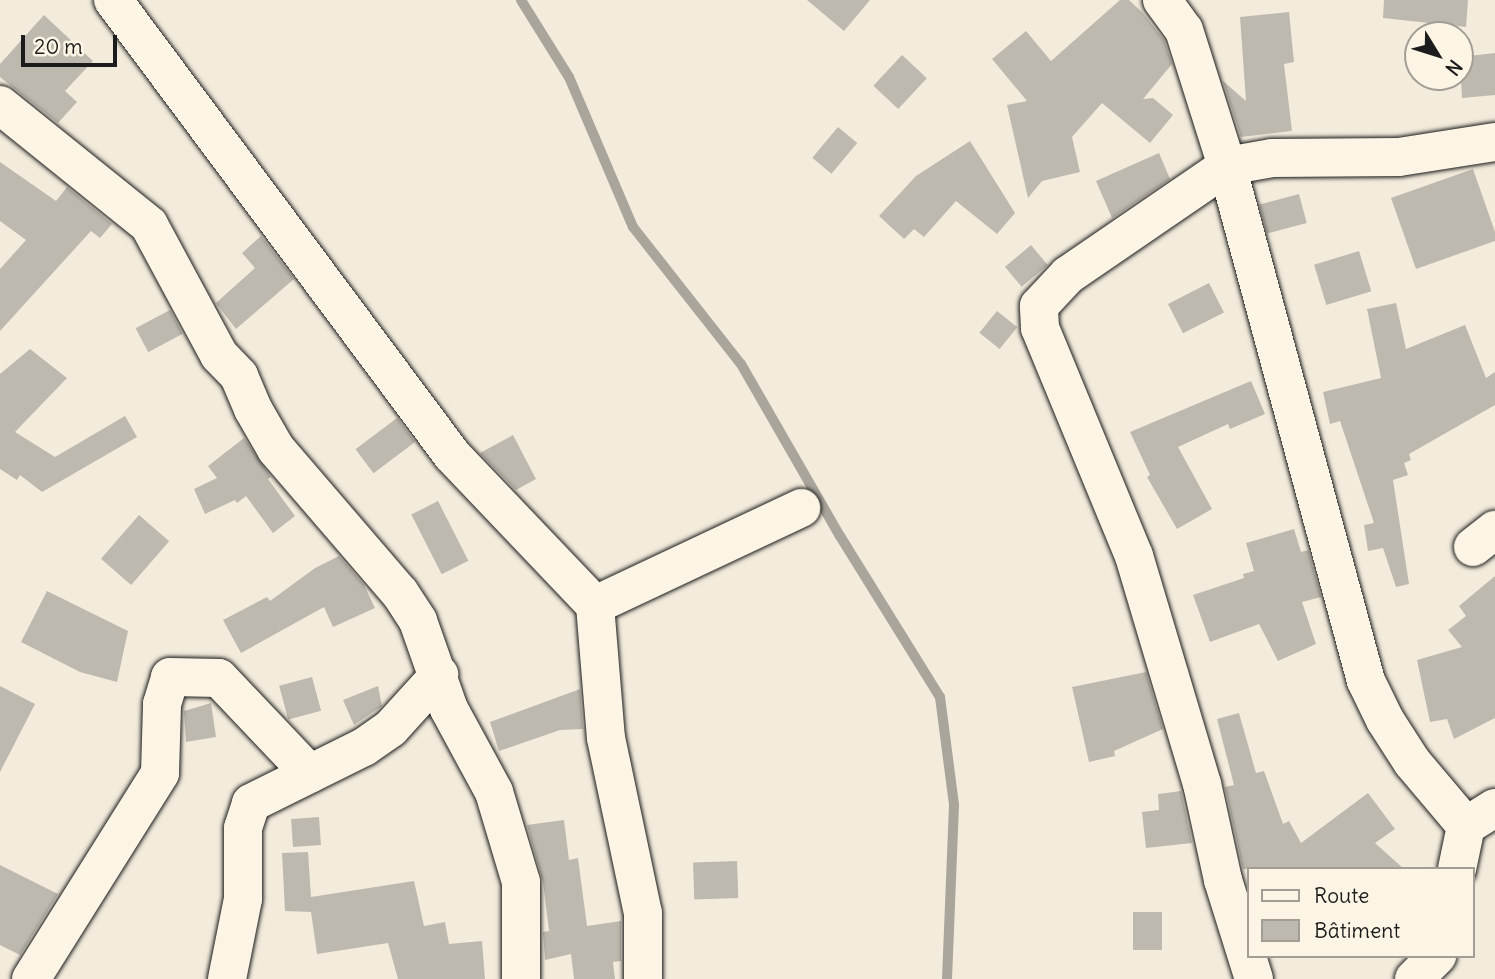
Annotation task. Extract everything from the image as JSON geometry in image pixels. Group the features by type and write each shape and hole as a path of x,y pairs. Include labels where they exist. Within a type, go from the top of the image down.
{"street":[{"path":"113,0 452,454 595,606 606,738 643,912 643,979"},
{"path":"1162,0 1184,30 1227,166 1366,681 1385,720 1412,762 1481,817 1458,867"},
{"path":"0,105 149,225 219,355 239,376 253,410 276,449 400,593 418,621 449,709 494,792 521,882 521,979"},
{"path":"1246,953 1223,880 1202,784 1134,556 1040,328 1039,306 1068,275 1227,166 1272,158 1399,157 1495,142"},
{"path":"595,606 801,508"},
{"path":"227,979 243,899 243,828 251,803 364,747 391,728 439,675"},
{"path":"31,979 160,773 162,704 170,677 219,678 310,774"},
{"path":"1247,958 1254,979"},
{"path":"1414,979 1435,958"}],"building":[{"path":"807,0 870,0 844,31"},
{"path":"1120,0 1129,0 1164,40 1172,64 1143,99 1153,98 1173,115 1150,143 1102,103 1072,137 1080,172 1042,181 1028,198 1007,105 1027,101 992,59 1026,31 1051,61"},
{"path":"1384,0 1468,0 1466,21 1383,18"},
{"path":"1289,12 1294,62 1284,64 1292,131 1241,137 1223,81 1246,101 1240,17"},
{"path":"44,15 93,61 65,91 77,102 58,123 0,77 0,64"},
{"path":"1495,53 1495,95 1462,98 1462,91 1474,91 1474,55"},
{"path":"902,55 927,78 898,109 873,86"},
{"path":"838,127 857,143 831,174 812,158"},
{"path":"970,141 1015,213 997,234 956,201 924,237 914,229 904,239 879,216 916,176"},
{"path":"1159,153 1170,179 1112,218 1096,181"},
{"path":"0,162 56,201 67,187 112,224 100,238 91,231 0,331 0,269 26,240 0,221"},
{"path":"1473,169 1495,232 1495,241 1416,269 1391,198"},
{"path":"1299,194 1307,223 1267,234 1259,205"},
{"path":"261,236 294,279 236,329 216,303 255,268 242,253"},
{"path":"1031,245 1048,265 1022,287 1005,267"},
{"path":"1359,251 1371,291 1326,305 1314,265"},
{"path":"1209,283 1224,312 1183,333 1168,304"},
{"path":"1396,303 1406,349 1465,325 1486,378 1495,372 1495,405 1409,454 1411,460 1404,463 1408,475 1393,480 1409,584 1396,587 1383,548 1368,551 1364,525 1374,523 1340,421 1330,424 1323,392 1381,378 1367,309"},
{"path":"170,310 183,334 148,352 136,328"},
{"path":"997,311 1017,327 1000,349 979,333"},
{"path":"30,349 67,378 15,432 55,457 125,416 137,437 42,492 20,475 17,480 0,469 0,374"},
{"path":"1251,381 1265,414 1230,429 1228,424 1178,447 1212,509 1177,529 1147,477 1150,475 1130,432"},
{"path":"397,418 415,442 374,473 355,449"},
{"path":"513,435 536,479 516,490 480,453"},
{"path":"244,438 271,477 268,479 295,516 273,533 246,496 237,503 235,500 205,514 194,489 217,478 208,466"},
{"path":"438,501 468,561 442,574 411,515"},
{"path":"139,515 169,541 131,585 101,559"},
{"path":"1294,529 1301,552 1308,550 1321,597 1302,602 1316,644 1278,661 1259,624 1210,642 1193,595 1244,578 1243,574 1254,571 1246,543"},
{"path":"339,556 364,585 375,608 333,627 324,607 241,653 223,620 267,597 270,601 315,568"},
{"path":"1495,576 1495,718 1454,739 1447,719 1430,722 1417,660 1462,647 1448,630 1466,616 1459,606"},
{"path":"47,591 128,631 117,682 80,672 21,642"},
{"path":"1146,672 1163,729 1114,751 1115,756 1089,762 1072,687"},
{"path":"312,677 321,711 288,720 279,686"},
{"path":"0,686 35,704 0,772"},
{"path":"378,686 382,706 354,725 343,700"},
{"path":"580,689 583,729 560,730 499,751 490,722"},
{"path":"211,703 216,737 186,742 184,711"},
{"path":"1239,713 1256,773 1264,771 1283,824 1289,821 1301,843 1368,793 1395,829 1375,843 1402,867 1243,869 1225,787 1234,785 1217,719"},
{"path":"1181,791 1192,843 1146,848 1142,812 1159,810 1158,794"},
{"path":"319,817 321,845 293,847 291,819"},
{"path":"564,820 569,860 578,858 587,926 621,921 621,961 613,962 615,979 574,979 571,954 545,960 543,932 549,931 543,882 527,825"},
{"path":"308,852 311,897 414,881 424,926 445,922 449,944 482,941 485,979 398,979 388,943 317,954 311,912 285,911 282,853"},
{"path":"737,861 738,898 694,900 693,863"},
{"path":"0,865 58,894 20,955 0,945"},
{"path":"1133,912 1162,912 1162,950 1133,950"}],"waterway":[{"path":"521,0 569,77 633,227 741,364 840,536 940,697 954,805 947,979"}]}
